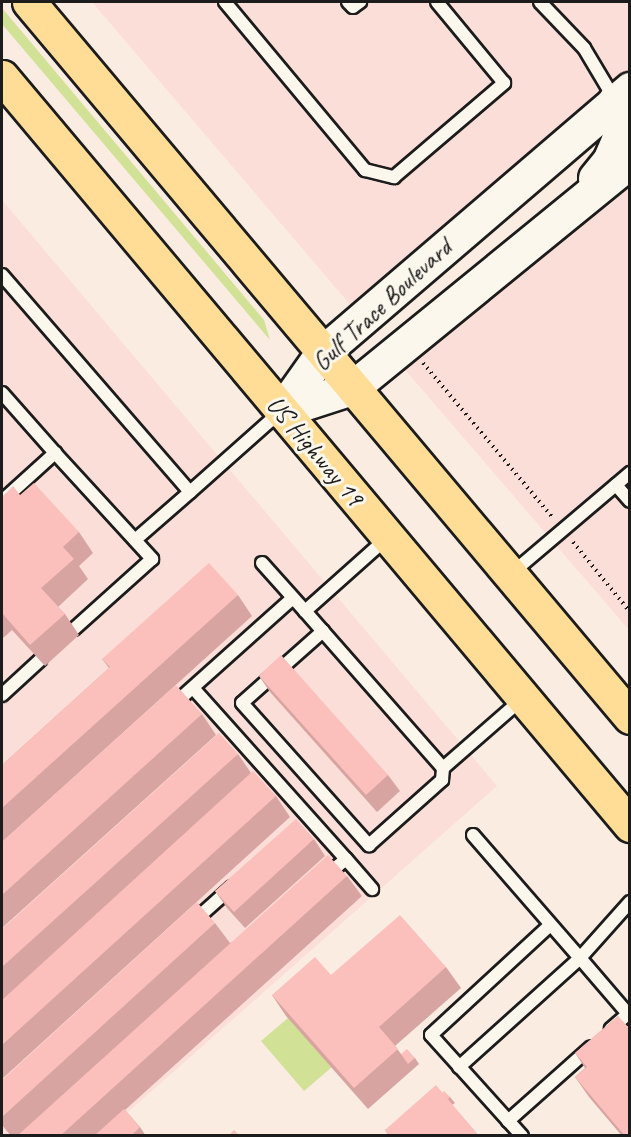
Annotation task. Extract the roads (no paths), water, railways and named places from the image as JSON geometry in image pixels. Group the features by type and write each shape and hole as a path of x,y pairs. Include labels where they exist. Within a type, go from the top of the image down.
{"highway":[{"path":"29,2 510,575 621,701"},
{"name":"US Highway 19","path":"2,77 280,411 630,825"},
{"path":"569,751 630,790"}],"street":[{"name":"Gulf Trace Boulevard","path":"280,411 322,353 622,94"},
{"path":"560,217 609,161 622,122 622,94"},
{"name":"Gulf Trace Boulevard","path":"280,411 352,388 630,161"}],"lane":[{"path":"225,2 365,170 394,177 504,83 437,2"},
{"path":"348,2 353,7 360,2"},
{"path":"540,2 584,48 622,94"},
{"path":"2,275 190,492"},
{"path":"2,393 152,559 74,629"},
{"path":"135,540 280,411"},
{"path":"2,501 55,453"},
{"path":"510,575 630,473"},
{"path":"616,485 630,501"},
{"path":"305,611 388,537"},
{"path":"262,562 443,768"},
{"path":"158,719 293,598"},
{"path":"323,631 242,703 369,845 442,780 443,768 524,697"},
{"path":"2,695 40,660"},
{"path":"193,688 230,739 304,821 346,859 372,889"},
{"path":"473,835 628,1014 508,1121"},
{"path":"319,882 346,859"},
{"path":"186,929 238,881"},
{"path":"459,1067 580,958 630,902"},
{"path":"522,1136 431,1035 550,925"}]}
